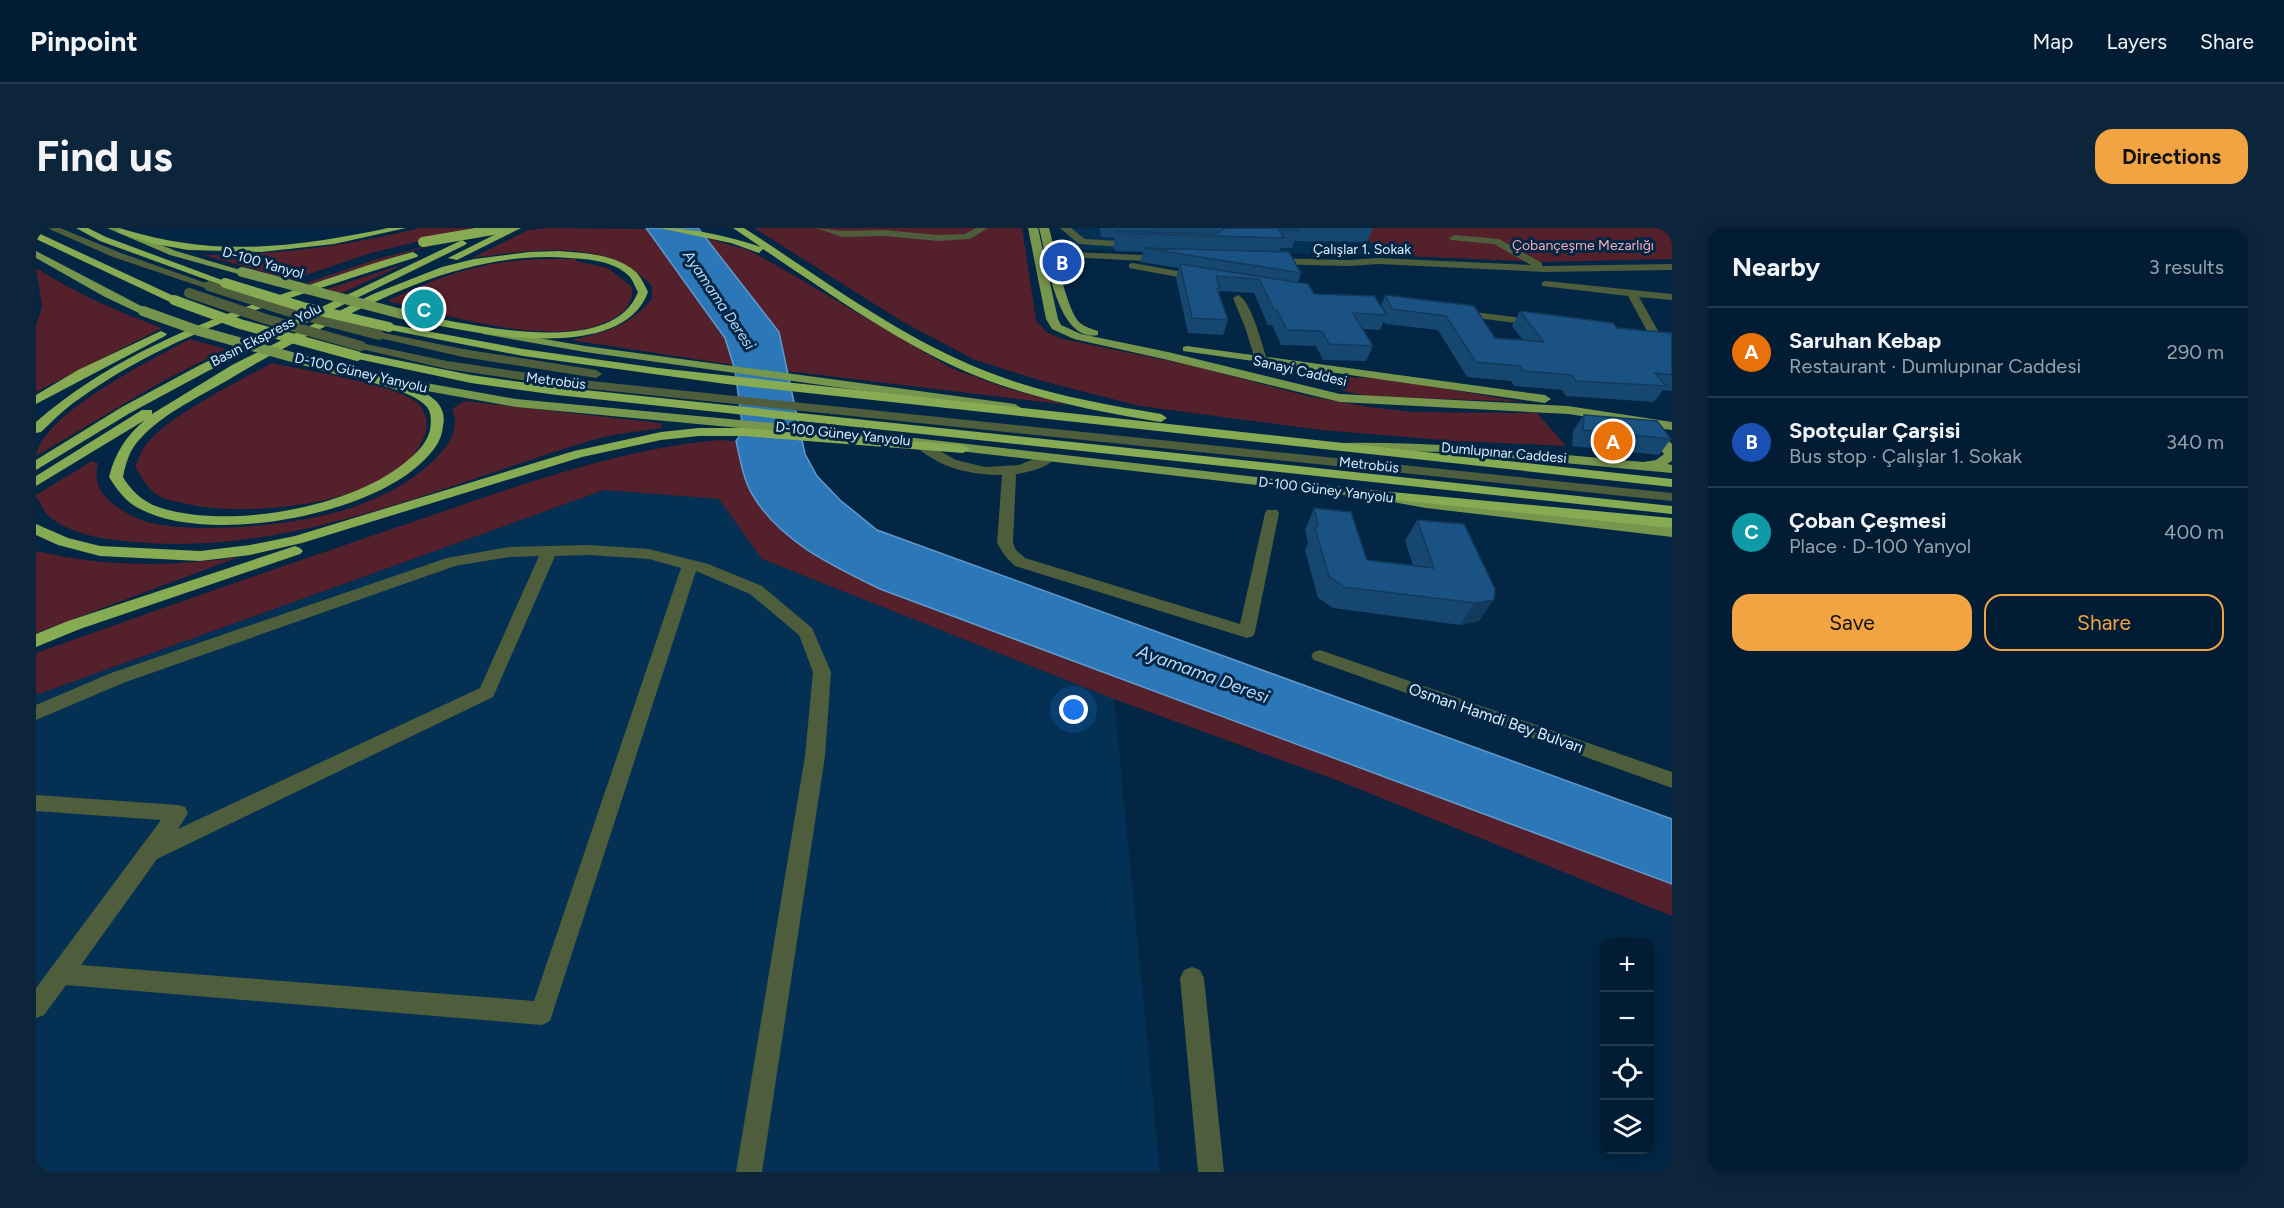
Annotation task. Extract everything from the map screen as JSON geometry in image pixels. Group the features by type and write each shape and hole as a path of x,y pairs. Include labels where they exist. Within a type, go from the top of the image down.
{"highway":[{"path":"81,228 103,239 225,283 384,331 602,366 1086,421 1672,483"},
{"path":"117,230 177,247 222,249 332,241 401,228"},
{"path":"36,429 61,406 89,387 184,335 280,299 429,250 482,228"},
{"name":"Basın Ekspress Yolu","path":"36,466 118,415 204,368 490,228"},
{"path":"369,256 423,242 504,228"},
{"name":"Basın Ekspress Yolu","path":"36,482 147,414 370,299 516,228"},
{"path":"664,228 733,241 799,269"},
{"path":"738,228 799,269 929,349 989,376 1088,404 1261,440"},
{"path":"36,235 67,251 178,292 256,329 359,351 471,379 568,392 1672,510"},
{"path":"370,299 458,265 492,258 537,254 575,255 610,262 636,279 643,292 637,306 621,319 602,327 563,335 532,335 409,316"},
{"path":"36,400 82,373 165,332 339,266"},
{"path":"245,364 155,419 129,442 117,464 116,477 132,499 149,508 187,517 249,519 312,510 361,495 393,481 406,472 430,445 437,431 436,411 429,402 413,393 339,370"},
{"path":"36,529 63,543 100,551 200,556 297,540 470,489 579,453 622,443 699,432 743,432 963,449"},
{"path":"36,641 176,590 410,513 470,489"},
{"path":"1370,494 1672,523"}],"main road":[{"name":"D-100 Yanyol","path":"117,230 173,253 409,316 585,349 1005,406 1086,421"},
{"name":"Sanayi Caddesi","path":"1042,231 1052,254 1068,313 1077,327 1113,337 1656,414"},
{"name":"Sanayi Caddesi","path":"1042,231 1052,319 1056,327 1078,338 1168,356 1340,398 1568,410 1671,424"},
{"name":"D-100 Güney Yanyolu","path":"36,254 109,295 143,311 199,332 339,370 446,392 516,403 827,432 1370,494 1426,504 1672,532"},
{"path":"1270,380 1286,382 1300,378 1298,371 1287,363"},
{"path":"1340,398 1327,391 1320,384 1319,378 1326,374 1349,371"},
{"path":"1644,466 1660,463 1671,456 1671,451 1643,421 1645,417 1656,414 1671,424"},
{"name":"Dumlupınar Caddesi","path":"1335,448 1359,446 1434,448 1672,469"}],"street":[{"name":"Metrobüs","path":"52,228 69,237 277,308 384,331 463,353 597,374 1065,432"},
{"path":"821,228 842,234 889,230 938,238 967,237 976,230"},
{"path":"1042,231 1064,228 1082,242 1147,245"},
{"path":"1042,231 1077,249 1099,257 1139,268 1213,280"},
{"name":"Metrobüs","path":"69,237 77,245 178,292"},
{"path":"1455,238 1496,241 1545,269"},
{"path":"1052,254 1099,257 1176,256 1077,249"},
{"name":"Çalışlar 1. Sokak","path":"1258,258 1545,269 1672,267"},
{"path":"1546,284 1672,297"},
{"path":"1630,292 1655,338"},
{"path":"1238,298 1251,327 1261,359"},
{"path":"1449,312 1552,325"},
{"name":"Metrobüs","path":"359,351 562,382 1065,432 1672,497"},
{"path":"925,447 948,462 1009,472 1030,468 1049,458"},
{"path":"1009,472 1005,543 1014,558 1027,565 1247,632 1272,513"},
{"path":"36,714 117,678 452,561 509,552 589,550 649,554 690,565 756,590 806,632 822,672 815,756 749,1172"},
{"path":"150,852 487,692 549,551"},
{"path":"61,974 542,1013 690,565"},
{"name":"Osman Hamdi Bey Bulvarı","path":"1320,656 1672,780"},
{"path":"36,803 178,813 36,1007"},
{"path":"1192,978 1211,1172"}],"shaded area":[{"path":"1065,228 1359,228 1381,255 1072,249"},
{"path":"604,490 720,499 762,559 1114,699 1160,1172 36,1172 36,695"}],"green space":[{"path":"419,228 473,228 371,253 291,280 203,255 312,248 366,240"},
{"path":"548,228 647,229 725,338 734,365 571,340 616,327 634,316 652,299 652,286 634,270 613,260 591,253 543,250 472,258 528,230"},
{"path":"754,228 1022,228 1036,320 1046,332 1063,339 1198,367 1307,396 1369,407 1414,412 1537,413 1566,446 1455,441 1321,430 1140,406 1042,381 975,360 903,322"},
{"name":"Çobançeşme Mezarlığı","path":"1359,228 1672,228 1672,259 1541,262 1381,255"},
{"path":"706,238 748,250 951,368 1006,388 1068,405 787,371 779,332"},
{"path":"435,244 311,284 306,283 377,259"},
{"path":"540,259 576,259 576,261 608,268 632,287 629,304 616,317 593,327 566,331 536,331 472,321 387,301 461,271 497,263"},
{"path":"407,263 342,293 327,289"},
{"path":"36,268 66,286 162,328 36,392 36,325 42,307"},
{"path":"190,339 226,349 163,381 36,456 43,439 78,405 127,373"},
{"path":"272,363 369,384 405,395 416,402 424,413 427,421 425,434 410,458 386,477 354,492 318,502 280,507 210,508 166,499 153,491 135,466 152,437 183,413"},
{"path":"1349,377 1387,379 1524,402 1368,396 1344,391 1337,385"},
{"path":"464,401 660,423 663,428 600,438 371,512 313,527 254,538 194,544 134,542 102,538 81,533 52,519 36,497 92,461 98,463 97,480 107,498 126,513 150,523 176,527 221,528 268,525 313,518 375,499 426,468 449,442 455,428 452,409"},
{"path":"719,440 736,441 749,488 777,526 809,551 880,589 1672,884 1672,916 1347,784 1114,699 762,559 719,499 604,490 36,695 36,654 39,652 536,480 645,451"},
{"path":"36,551 86,560 137,564 188,563 239,557 36,633"}],"water":[{"name":"Ayamama Deresi","path":"646,228 698,228 779,332 805,454 817,476 840,500 877,530 1672,819 1672,884 880,589 809,551 777,526 752,494 742,468 736,441 743,431 735,370 725,338"}],"building":[{"path":"1223,228 1296,228 1298,230 1279,230 1284,238 1119,233 1116,231 1217,234"},
{"path":"1144,248 1289,252 1301,273"},
{"path":"1180,264 1308,284 1314,294 1374,296 1387,315 1353,313 1373,346 1329,344 1322,331 1287,330 1259,279 1216,276 1220,289 1217,289 1228,320 1192,318"},
{"path":"1385,295 1474,306 1495,338 1544,342 1520,311 1613,323 1617,328 1672,333 1672,375 1655,373 1666,386 1576,381 1572,375 1523,371 1520,366 1476,362 1446,316 1392,309"},
{"path":"1584,415 1657,421 1671,439 1583,430"},
{"path":"1314,508 1351,512 1367,560 1434,568 1417,520 1464,524 1495,589 1494,600 1475,603 1344,587 1329,576 1315,529 1318,525"}],"place":[{"name":"Spotçular Çarşisi","path":"1062,262"},
{"name":"Çoban Çeşmesi","path":"424,309"},
{"name":"Saruhan Kebap","path":"1613,441"}]}
